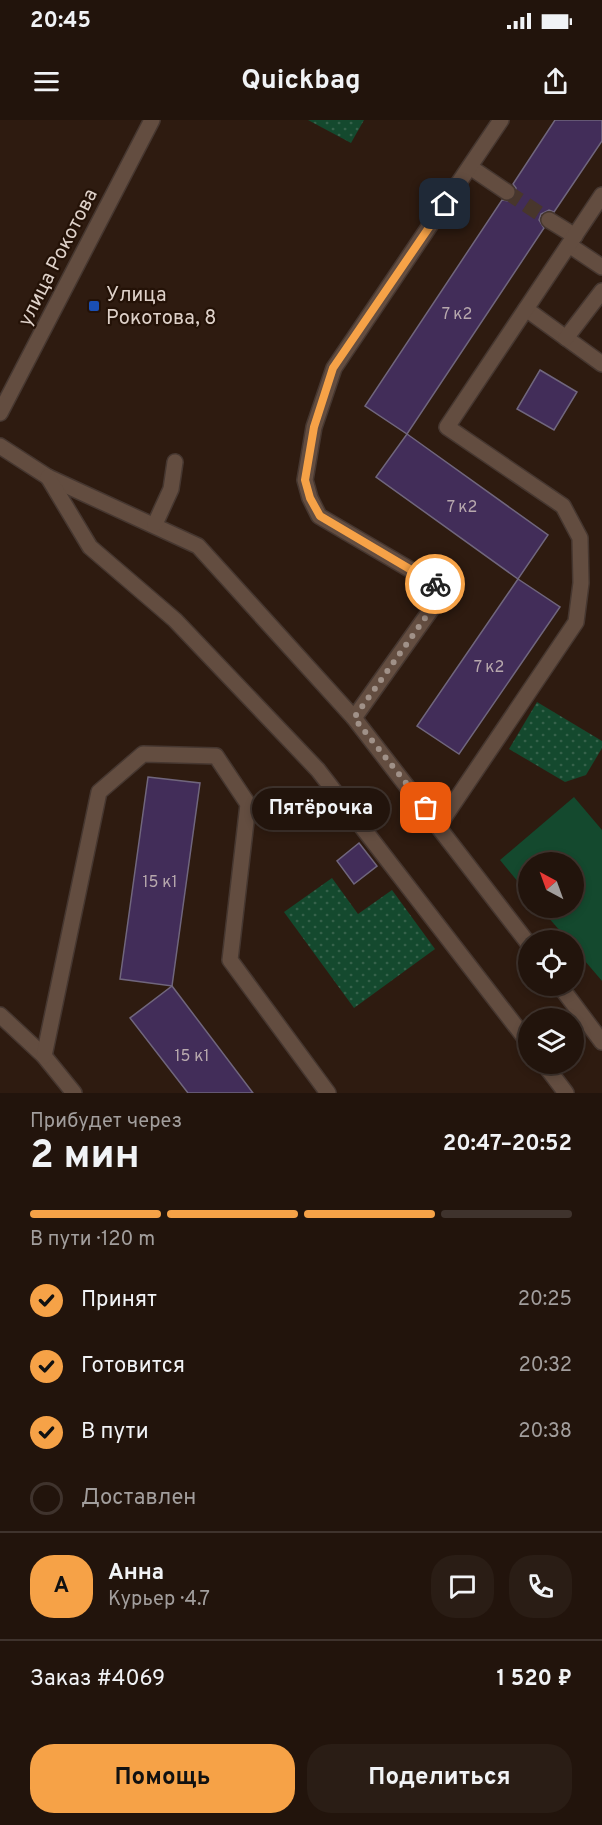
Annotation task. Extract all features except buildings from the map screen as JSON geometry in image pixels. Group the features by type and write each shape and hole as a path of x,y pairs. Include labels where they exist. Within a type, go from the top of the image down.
{"street":[{"name":"улица Рокотова","path":"0,413 152,120"},
{"path":"354,718 445,590 320,516 310,498 305,480 314,427 333,368 501,120"},
{"path":"470,167 507,192"},
{"path":"439,825 576,622 581,583 580,538 563,506 447,427 602,195"},
{"path":"549,220 602,267"},
{"path":"566,338 602,291"},
{"path":"526,309 602,364"},
{"path":"0,446 48,477 155,524 198,546 354,718 518,930"},
{"path":"155,524 171,489 175,462"},
{"path":"48,477 90,547 175,620 318,770 518,1029"},
{"path":"44,1056 99,792 143,754 216,756 248,804 230,960 328,1093"},
{"path":"568,996 602,1042"},
{"path":"0,1015 44,1056 74,1093"},
{"path":"552,1074 566,1093"}],"green space":[{"path":"308,120 364,120 351,143"},
{"path":"537,702 602,741 602,748 586,775 565,782 509,749"},
{"path":"574,797 602,830 602,981 584,960 584,930 559,930 549,918 584,918 584,852 518,852 518,882 500,860"},
{"path":"332,878 358,914 392,890 435,949 354,1008 284,912"}],"tunnel":[{"path":"507,192 549,220"}],"way so far":[{"path":"426,808 354,718 445,590 435,584"}],"place":[{"name":"Улица Рокотова, 8","path":"94,306"},
{"name":"Пятёрочка","path":"426,808"}],"route":[{"path":"435,584 320,516 310,498 305,480 314,427 333,368 445,204"}]}
